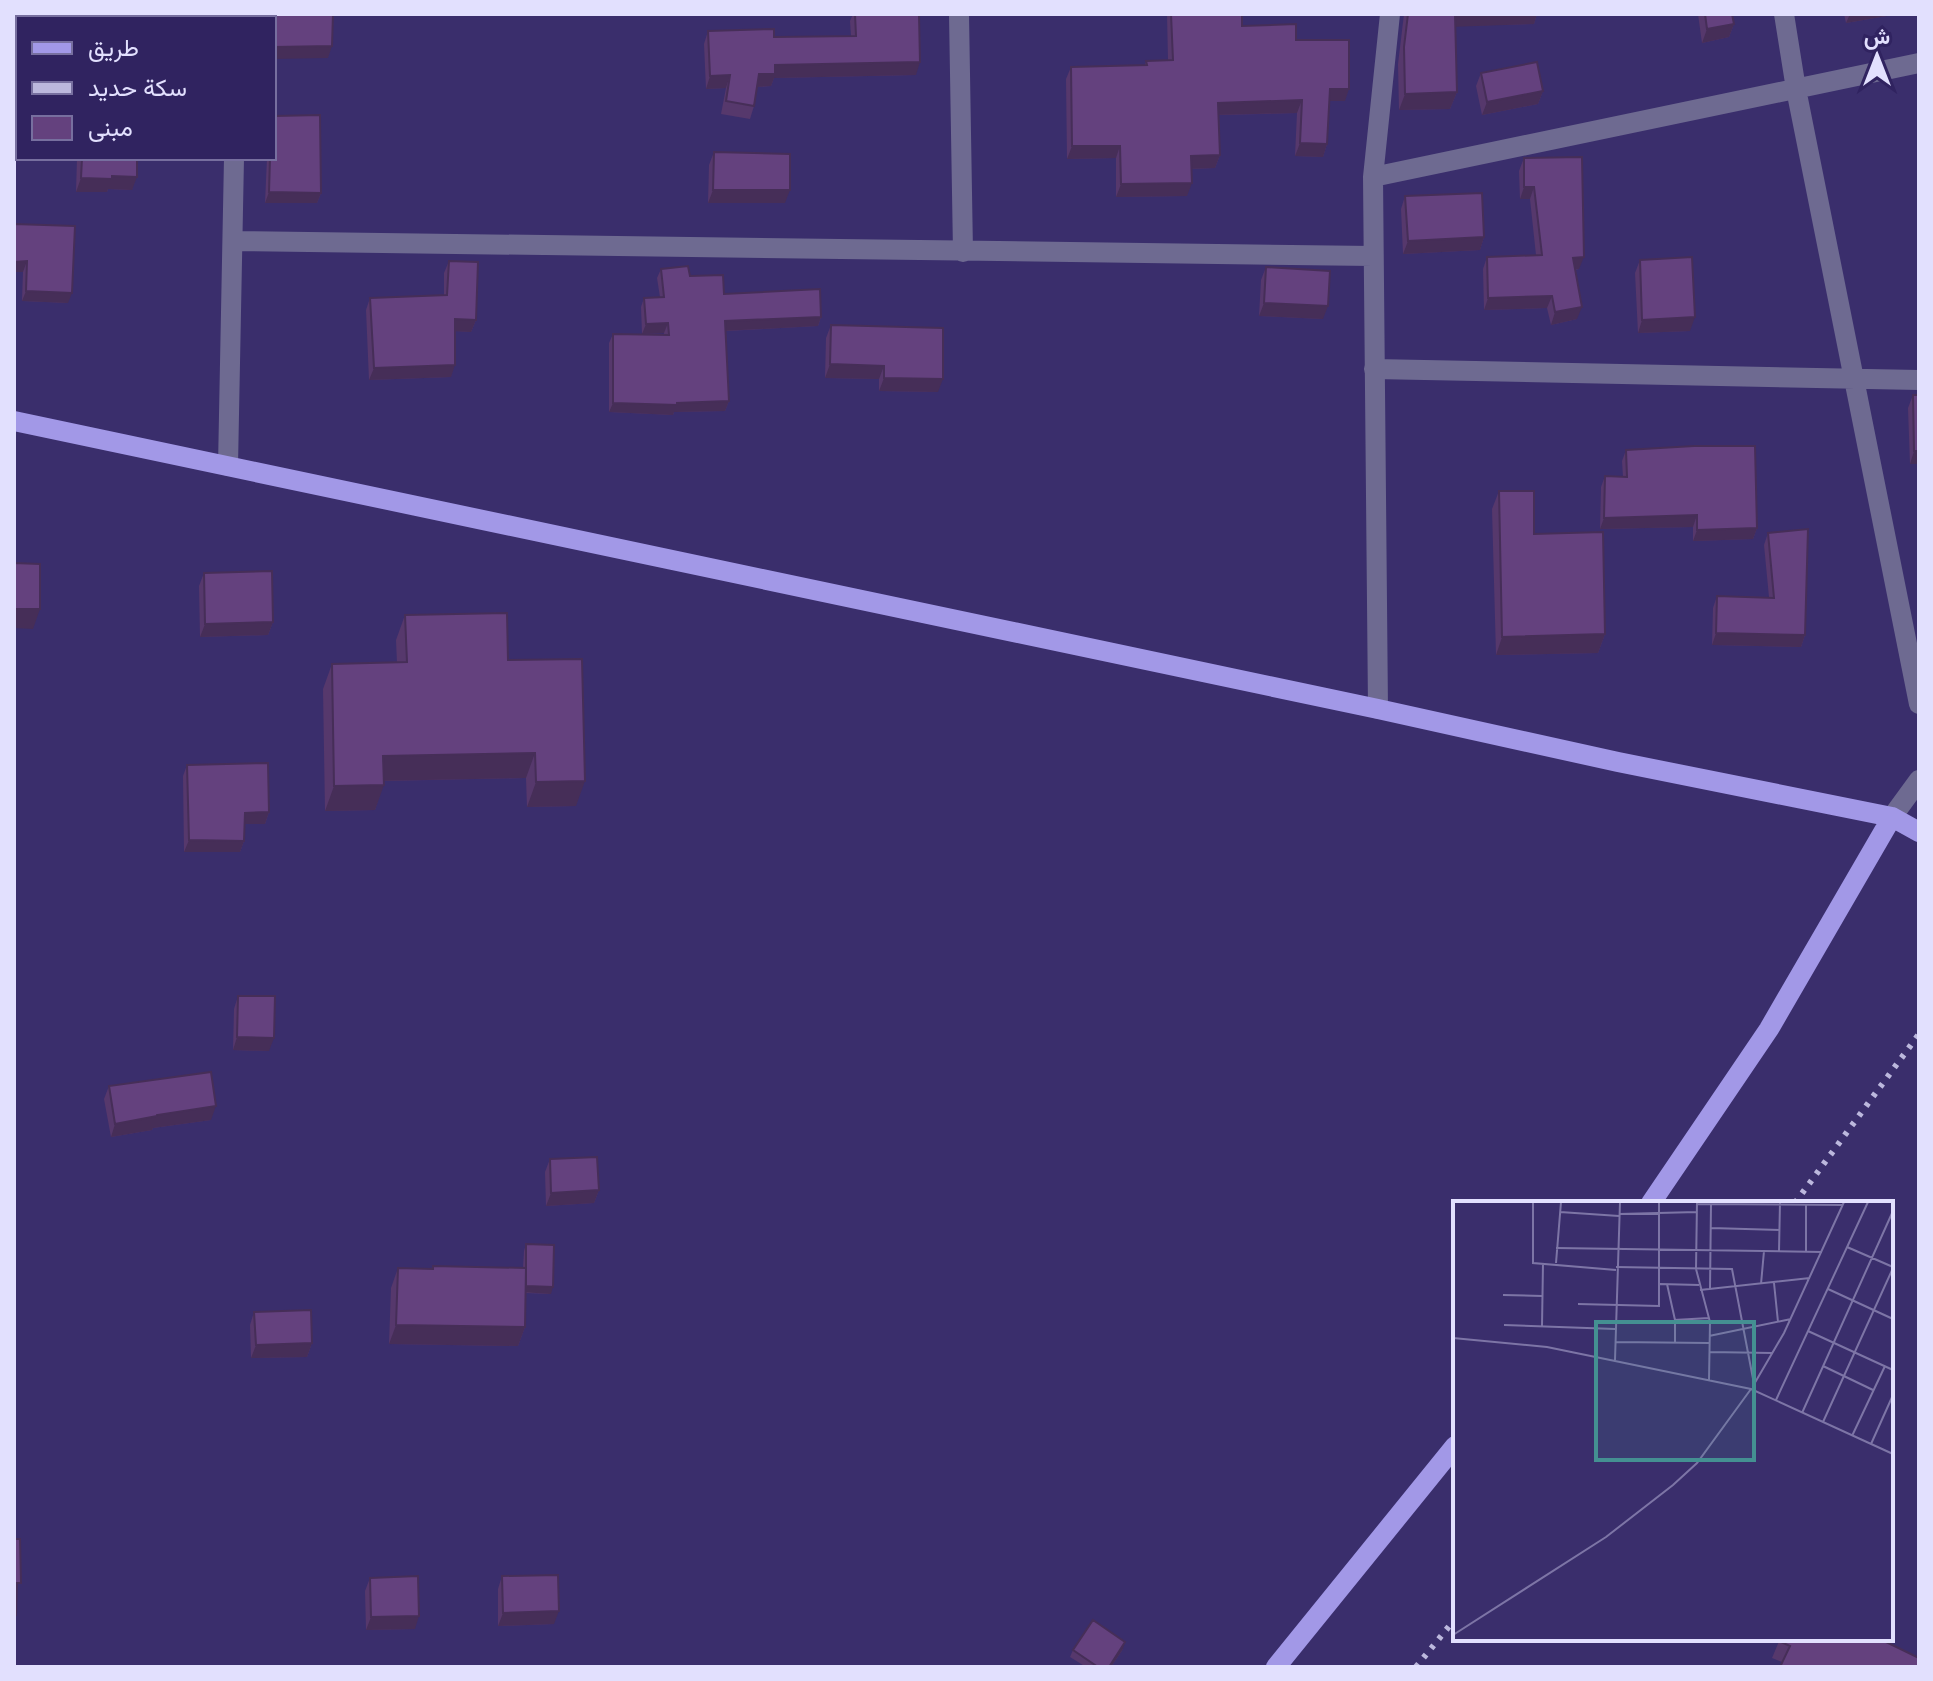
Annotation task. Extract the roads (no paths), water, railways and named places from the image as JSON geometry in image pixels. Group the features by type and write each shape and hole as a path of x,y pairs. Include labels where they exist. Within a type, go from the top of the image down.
{"main road":[{"path":"14,421 1618,762 1892,817 1919,832"},
{"path":"1652,1201 1769,1029 1892,817"},
{"path":"1276,1667 1453,1448"}],"street":[{"path":"959,14 963,252"},
{"path":"1378,709 1373,177 1390,14"},
{"path":"1784,14 1796,89 1919,704"},
{"path":"1373,177 1919,63"},
{"path":"228,466 234,160"},
{"path":"233,241 1373,256"},
{"path":"1374,369 1919,380"},
{"path":"1892,817 1919,780"}],"railway":[{"path":"1796,1201 1919,1034"},
{"path":"1416,1667 1453,1621"}]}
